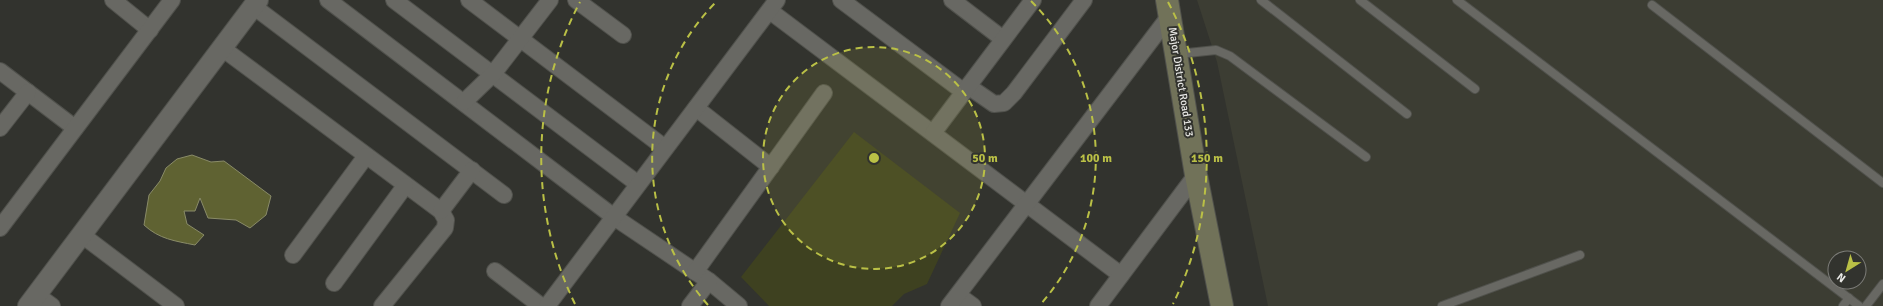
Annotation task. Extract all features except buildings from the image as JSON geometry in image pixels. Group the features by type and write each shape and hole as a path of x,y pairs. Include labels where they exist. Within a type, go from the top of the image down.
{"main road":[{"name":"Major District Road 133","path":"1169,7 1196,175 1222,306"}],"street":[{"path":"113,0 150,30"},
{"path":"0,228 172,0"},
{"path":"328,0 614,217 695,272 739,306"},
{"path":"394,0 638,184"},
{"path":"468,0 666,148"},
{"path":"464,102 493,74 550,0"},
{"path":"576,0 623,34"},
{"path":"840,0 966,89 994,104 1004,104 1014,93 1084,0"},
{"path":"952,0 1003,39"},
{"path":"932,133 1032,0"},
{"path":"39,302 82,234 256,3 504,194"},
{"path":"547,306 774,5 932,133 1121,275"},
{"path":"973,306 954,300 1027,204 1169,7"},
{"path":"222,48 405,186 441,211 446,220 445,228 382,306"},
{"path":"0,71 75,128"},
{"path":"0,128 28,92"},
{"path":"695,272 824,93"},
{"path":"696,108 771,167"},
{"path":"293,255 366,156"},
{"path":"441,211 472,170"},
{"path":"1098,306 1196,175"},
{"path":"334,283 405,186"},
{"path":"82,234 176,306"},
{"path":"495,271 541,306"},
{"path":"690,306 708,282"}],"lane":[{"path":"1261,0 1407,114"},
{"path":"1360,0 1474,89"},
{"path":"1457,0 1859,306"},
{"path":"1652,5 1883,183"},
{"path":"1177,54 1216,50 1230,56 1366,157"},
{"path":"1442,306 1580,255"},
{"path":"1866,306 1883,284"},
{"path":"1843,306 1849,298"}],"shaded area":[{"path":"1197,0 1883,0 1883,306 1268,306 1217,62"},
{"path":"854,132 960,213 927,284 904,294 892,306 769,306 741,277"},
{"path":"192,155 211,162 224,161 271,196 266,215 250,228 236,220 208,218 200,198 195,211 184,211 187,224 204,235 195,245 168,239 150,230 144,225 149,195 160,181 166,168 177,159"}]}
